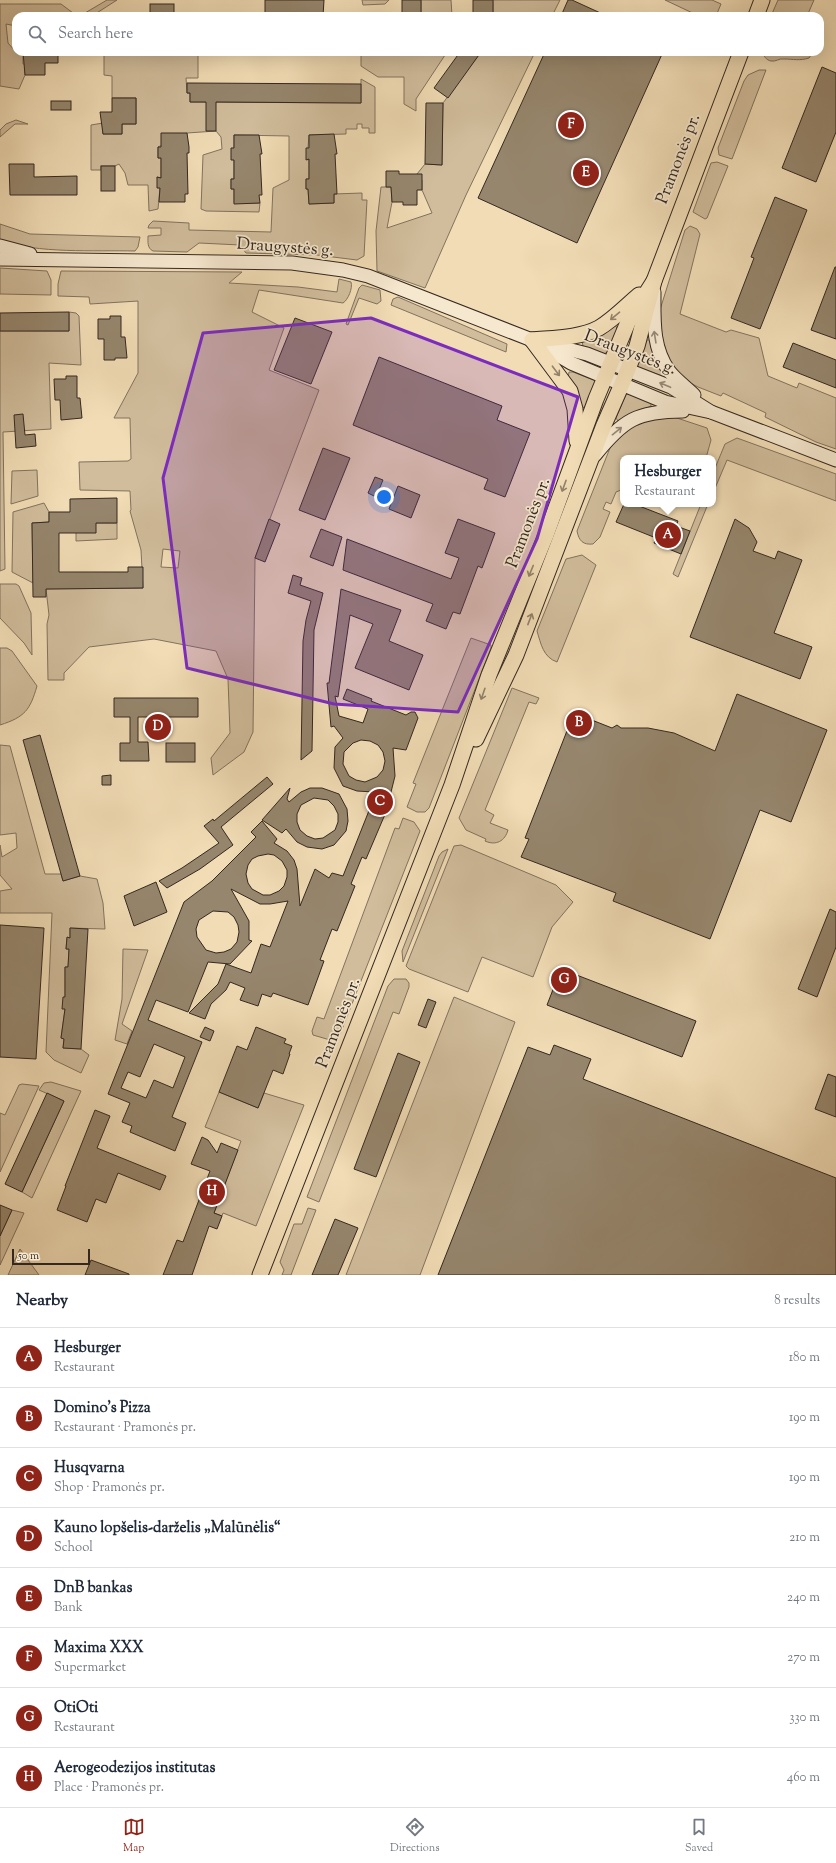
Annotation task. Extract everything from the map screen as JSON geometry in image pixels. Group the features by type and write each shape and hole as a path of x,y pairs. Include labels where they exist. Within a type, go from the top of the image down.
{"main road":[{"path":"758,12 762,0"},
{"name":"Pramonės pr.","path":"452,785 516,656 591,459 637,346 654,281 739,56"},
{"name":"Draugystės g.","path":"0,246 47,259"},
{"name":"Draugystės g.","path":"0,259 292,263 330,268 368,276 532,340 588,354 611,363 671,387 711,412"},
{"path":"577,450 575,409 570,391 532,340 580,334 597,329 612,319 654,281"},
{"path":"654,281 654,331 660,353 670,371 711,412"},
{"name":"Pramonės pr.","path":"260,1275 452,785 489,675 546,535 611,363 628,322 654,281"},
{"name":"Draugystės g.","path":"532,340 571,363 665,402 711,412 836,460"},
{"path":"591,459 610,436 637,417 661,411 711,412"}],"highlighted area":[{"path":"371,318 578,397 537,539 458,712 334,704 187,668 163,478 203,333"}],"shaded area":[{"path":"107,0 117,0 98,12 87,12"},
{"path":"362,0 389,0 385,4 363,5"},
{"path":"421,0 451,0 452,12 421,12"},
{"path":"493,0 560,0 554,12 493,12"},
{"path":"665,0 712,0 721,4 718,12 690,12"},
{"path":"778,0 814,0 809,12 773,12"},
{"path":"0,4 61,4 72,12 12,12 12,25 6,24 8,43 12,48 12,56 23,56 25,75 19,89 0,86"},
{"path":"104,56 198,56 198,78 186,78 187,93 190,93 190,102 361,103 361,79 375,87 375,133 369,133 369,128 362,128 362,124 357,124 357,129 346,129 346,134 309,135 307,160 309,159 309,179 306,179 306,189 308,189 309,204 334,203 334,194 362,193 362,200 367,200 364,256 357,260 317,255 246,253 240,245 199,243 187,252 151,250 148,245 148,236 161,235 161,228 148,228 153,221 189,223 189,230 271,232 273,188 289,180 289,136 234,135 234,179 231,179 231,189 234,189 234,203 260,203 259,212 206,211 201,209 203,155 222,149 221,137 216,131 187,133 158,147 158,158 161,158 161,178 157,177 160,188 158,209 149,211 148,185 128,185 125,173 119,164 115,166 101,166 101,170 91,170 91,125 103,123 103,134 122,134 122,124 136,124 136,98 112,98 112,76 104,75"},
{"path":"361,56 444,56 416,99 416,111 404,104 404,77 378,77 361,66"},
{"path":"478,56 533,56 466,195 425,288 377,271 376,231 381,187 391,187 392,202 387,228 432,213 422,190 422,180 417,174 425,164 442,165 443,103"},
{"path":"764,56 810,56 809,58 800,60 782,59 773,61 766,59"},
{"path":"759,70 766,70 732,159 719,155 718,148 744,81 748,75"},
{"path":"16,120 28,124 15,124 0,137 0,130 6,124"},
{"path":"717,162 728,166 707,218 705,219 693,212 711,163"},
{"path":"0,224 30,234 140,237 138,247 135,251 48,249 0,240"},
{"path":"690,226 697,229 700,234 680,314 726,332 731,330 759,338 768,376 797,388 799,383 836,398 836,449 816,442 765,417 766,413 723,393 721,396 684,380 672,366 661,341 659,313 685,230"},
{"path":"0,268 47,271 51,280 51,295 0,294"},
{"path":"61,271 242,272 229,283 298,287 337,292 339,279 351,282 350,294 343,303 259,290 252,312 284,328 269,370 319,390 255,558 253,732 244,752 213,775 211,758 230,733 228,679 216,651 154,639 89,647 64,673 64,680 48,680 47,624 49,615 46,589 143,588 141,550 130,511 130,491 80,490 79,462 128,461 131,459 130,418 114,418 138,373 138,301 90,304 89,297 58,296 58,284","holes":["163,549 180,551 178,568 161,567"]},
{"path":"362,285 380,290 381,301 377,304 359,298 348,325 346,324 359,288"},
{"path":"398,297 507,344 506,352 391,305 393,299"},
{"path":"69,312 76,313 79,316 81,365 49,363 51,429 3,432 5,569 0,571 0,331 69,331"},
{"path":"612,325 616,326 617,329 608,352 603,354 583,346 582,341"},
{"path":"647,340 650,340 664,374 662,376 638,367 637,364"},
{"path":"569,372 573,372 596,381 586,407 582,408 568,378"},
{"path":"626,394 630,394 651,403 651,406 618,421 616,418"},
{"path":"674,417 707,428 711,440 707,455 620,455 620,490 616,492 611,504 606,502 603,509 610,512 600,537 593,544 584,543 579,537 577,531 610,448 619,434 644,418"},
{"path":"737,438 836,474 836,501 727,460 716,486 716,466 725,444"},
{"path":"37,470 38,496 11,504 12,471"},
{"path":"44,503 49,512 49,522 32,523 33,583 12,572 13,512"},
{"path":"700,507 707,507 678,577 673,574"},
{"path":"96,523 117,523 117,539 76,541 76,533"},
{"path":"582,555 596,565 557,662 552,660 546,653 541,645 537,631 566,559"},
{"path":"0,584 16,584 19,586 31,613 32,655 24,643 0,618"},
{"path":"471,638 491,645 491,648 429,808 425,812 417,812 407,807 416,784 413,783"},
{"path":"0,648 7,648 12,651 37,686 32,701 25,712 15,719 0,725"},
{"path":"512,688 539,698 536,704 529,702 485,810 494,815 490,823 508,830 505,837 500,842 493,843 485,841 486,839 466,830 459,818"},
{"path":"0,745 10,746 45,874 61,874 63,881 80,876 97,879 103,903 105,929 70,928 70,938 67,938 66,949 69,949 68,967 65,967 65,1009 61,1038 64,1039 63,1048 81,1049 89,1055 81,1073 54,1060 46,1052 52,913 0,913 0,891 12,889 0,875 0,845 2,857 17,848 16,833 0,835"},
{"path":"403,818 414,822 420,831 337,1042 313,1035 312,1031 317,1017 324,1019 395,828 399,829"},
{"path":"461,845 556,885 573,902 552,927 533,977 482,957 468,992 409,969 406,966 454,846"},
{"path":"448,849 403,962 402,951 439,856 442,852"},
{"path":"123,949 148,950 122,1024 132,1031 127,1044 115,1040 122,999"},
{"path":"394,979 406,979 409,983 409,987 399,1014 393,1012 319,1202 307,1197 388,986"},
{"path":"454,997 515,1022 420,1275 346,1275"},
{"path":"51,1082 81,1091 32,1198 22,1192 64,1101 39,1090 44,1083"},
{"path":"19,1085 39,1086 0,1172 0,1113 5,1115"},
{"path":"219,1092 258,1108 264,1093 304,1105 256,1226 223,1213 222,1216 214,1213 241,1141 205,1127"},
{"path":"308,1208 316,1210 291,1275 282,1275 284,1270 280,1262 294,1224 302,1224"},
{"path":"12,1210 24,1213 0,1265 0,1236"},
{"path":"20,1249 39,1275 8,1275"}],"building":[{"path":"265,0 324,0 323,12 265,12"},
{"path":"402,0 421,0 421,12 402,12"},
{"path":"473,0 493,0 493,12 473,12"},
{"path":"568,0 572,0 598,12 563,12"},
{"path":"150,4 174,4 174,12 150,12"},
{"path":"23,56 58,56 58,63 45,63 45,75 25,75"},
{"path":"457,56 478,56 448,98 434,88"},
{"path":"543,56 661,56 577,243 478,198"},
{"path":"822,67 836,73 836,132 816,182 782,168"},
{"path":"187,83 361,84 361,103 216,102 216,131 206,131 206,102 190,102 190,93 187,93"},
{"path":"112,98 136,98 136,124 122,124 122,134 103,134 100,112 112,112"},
{"path":"51,101 71,101 71,110 51,110"},
{"path":"426,103 443,103 442,165 425,164"},
{"path":"161,133 187,133 189,147 189,153 187,153 188,194 185,194 185,202 159,202 160,188 157,188 157,177 161,178 161,158 158,158 158,147 161,147"},
{"path":"334,134 337,154 335,154 337,194 334,194 334,203 309,204 306,179 309,179 309,159 306,160 306,148 309,148 309,135"},
{"path":"234,135 259,135 262,154 260,154 262,195 259,195 260,203 234,204 234,189 231,189 231,179 234,179 234,160 231,160 231,148 234,148"},
{"path":"9,164 34,164 34,177 77,176 77,195 10,195"},
{"path":"101,166 115,166 115,191 101,191"},
{"path":"386,171 399,171 399,174 422,174 422,190 417,190 417,205 403,205 403,202 392,202 391,187 386,187"},
{"path":"775,197 807,210 760,329 731,318 754,258 751,257"},
{"path":"836,267 836,339 811,330"},
{"path":"69,312 69,331 0,331 0,313"},
{"path":"110,316 121,316 121,337 125,337 127,358 104,360 104,339 98,339 98,319 110,319"},
{"path":"295,318 332,332 311,384 274,370"},
{"path":"793,343 836,360 836,388 783,367"},
{"path":"379,357 502,406 497,420 530,433 505,497 484,489 488,479 353,425"},
{"path":"66,376 77,376 77,398 80,398 82,418 61,420 60,400 55,400 54,379 66,379"},
{"path":"23,414 25,435 35,434 36,446 16,448 14,415"},
{"path":"323,448 350,458 325,520 299,510"},
{"path":"375,477 383,480 376,497 368,493"},
{"path":"398,486 420,495 411,518 389,509"},
{"path":"117,498 117,523 96,523 96,533 59,533 59,572 128,572 128,567 143,567 143,588 46,589 46,597 33,597 32,523 49,522 49,512 70,512 70,499"},
{"path":"623,507 642,507 678,521 676,526 690,531 681,554 654,543 656,538 616,522"},
{"path":"269,519 280,524 265,562 255,558"},
{"path":"458,519 495,533 482,568 478,566 460,614 453,612 446,629 426,621 433,604 343,570 347,539 451,579 459,558 445,553"},
{"path":"735,519 749,528 757,542 753,551 775,559 778,551 802,560 774,633 812,647 800,679 690,637"},
{"path":"321,529 342,537 333,566 310,557"},
{"path":"293,575 302,578 300,585 323,593 314,630 312,751 301,760 303,641 311,601 288,593"},
{"path":"341,589 401,610 389,641 423,655 409,690 355,668 373,624 350,615 338,697 335,696 339,716 363,723 368,709 343,699 347,689 372,699 371,701 406,715 411,712 415,712 418,718 406,750 393,748 395,776 386,812 366,859 362,857 351,884 355,886 337,931 332,929 320,960 324,961 308,1005 273,993 271,997 262,994 258,1006 240,1000 245,988 230,982 226,990 211,1004 205,1019 189,1013 218,984 226,964 251,973 261,944 270,947 288,901 260,904 231,889 249,921 249,940 252,941 230,964 208,962 188,1012 156,1000 148,1020 202,1042 172,1117 186,1123 175,1151 130,1132 132,1126 122,1122 130,1103 108,1094 184,902 212,881 256,837 251,832 262,821 277,839 274,843 287,851 294,860 297,869 300,906 315,869 329,878 332,873 343,876 376,793 357,791 343,786 334,768 335,747 343,738 334,726 331,727 327,683 329,683","holes":["361,740 370,741 378,745 383,752 385,761 383,770 377,777 365,782 356,780 349,776 343,764 344,752 353,743","268,854 274,855 282,861 287,870 287,877 284,886 279,891 270,895 263,895 252,889 248,883 246,874 248,865 252,859","213,911 228,912 234,917 238,925 239,932 237,942 231,949 224,952 216,953 206,950 197,937 196,929 199,920","154,1044 185,1057 173,1088 154,1080 146,1098 121,1088 128,1072 140,1077"]},
{"path":"737,694 827,730 791,822 760,810 710,939 613,901 616,893 521,857 529,839 525,838 574,713 612,728 617,725 621,728 648,728 674,733 715,751"},
{"path":"114,698 198,698 198,717 138,717 138,742 148,742 149,761 120,761 120,743 130,743 130,717 114,717"},
{"path":"40,735 80,876 63,881 23,740"},
{"path":"166,743 195,743 195,762 166,762"},
{"path":"111,775 111,785 102,785 102,776"},
{"path":"267,777 273,784 221,827 233,845 200,869 167,888 159,881 182,868 219,843 204,826 213,819 214,821"},
{"path":"290,788 287,799 289,802 301,792 310,788 322,788 339,794 347,809 348,821 346,831 334,845 322,849 307,847 297,842 286,829 282,833 262,820","holes":["314,798 328,800 334,806 338,814 338,822 335,830 323,838 315,839 307,836 300,830 297,822 297,814 301,805"]},
{"path":"156,882 167,912 134,926 124,896"},
{"path":"830,909 836,912 836,947 817,997 798,989"},
{"path":"0,925 44,928 36,1059 0,1057"},
{"path":"70,928 88,929 81,1049 63,1048 64,1039 61,1038 65,1009 62,1009 63,997 65,997 65,967 68,967 69,949 66,949 67,937 70,938"},
{"path":"561,969 696,1021 682,1057 547,1005"},
{"path":"428,999 436,1002 426,1028 418,1025"},
{"path":"205,1027 214,1031 210,1041 200,1037"},
{"path":"256,1027 286,1039 284,1043 292,1046 283,1074 273,1070 258,1108 219,1092 237,1046 247,1050"},
{"path":"554,1045 591,1059 583,1079 836,1178 836,1275 438,1275 528,1047 550,1055"},
{"path":"398,1053 420,1062 376,1177 354,1169"},
{"path":"828,1074 836,1077 836,1117 815,1109"},
{"path":"47,1093 64,1101 22,1192 5,1184"},
{"path":"95,1110 110,1116 97,1148 166,1176 160,1190 118,1173 106,1203 96,1199 87,1222 57,1210"},
{"path":"202,1137 208,1140 217,1153 221,1143 238,1150 214,1213 222,1216 217,1229 209,1226 192,1275 163,1275 177,1240 183,1242 210,1171 191,1164"},
{"path":"0,1205 12,1210 0,1236"},
{"path":"335,1219 358,1228 338,1275 312,1275"},
{"path":"91,1260 129,1274 129,1275 85,1275"}],"place":[{"name":"Maxima XXX","path":"571,125"},
{"name":"DnB bankas","path":"586,173"},
{"name":"Hesburger","path":"668,535"},
{"name":"Domino's Pizza","path":"579,723"},
{"name":"Kauno lopšelis-darželis „Malūnėlis“","path":"158,727"},
{"name":"Husqvarna","path":"380,802"},
{"name":"OtiOti","path":"564,980"},
{"name":"Aerogeodezijos institutas","path":"212,1192"}]}
